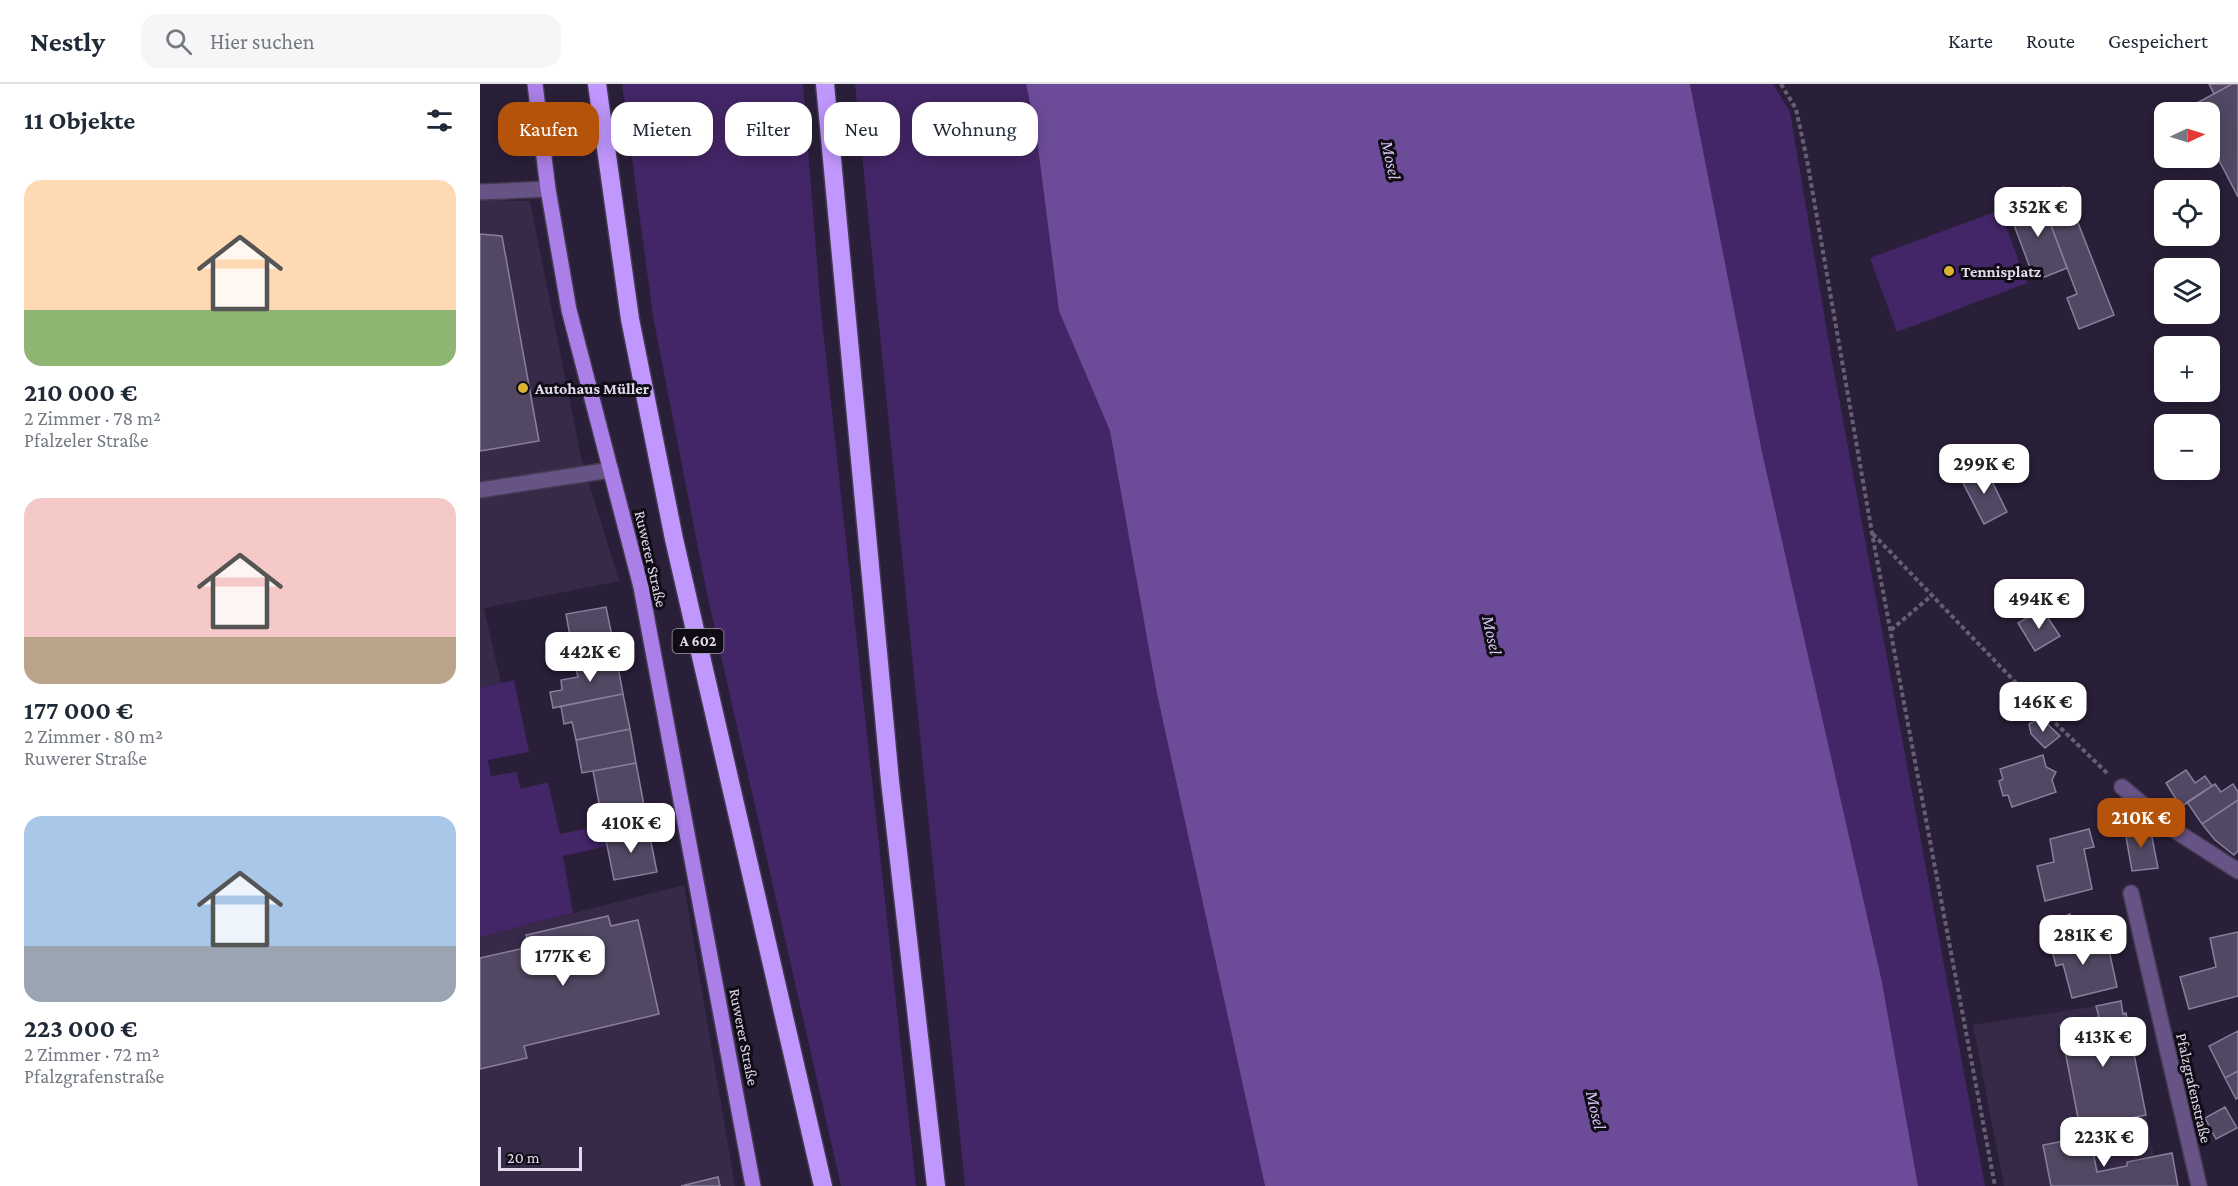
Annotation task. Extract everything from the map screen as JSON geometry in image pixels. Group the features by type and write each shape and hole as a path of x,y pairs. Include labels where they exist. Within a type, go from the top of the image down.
{"highway":[{"name":"A 602","path":"597,84 630,320 672,528 823,1186"},
{"path":"825,84 890,781 936,1186"}],"main road":[{"name":"Ruwerer Straße","path":"535,84 548,189 569,310 641,587 753,1186"}],"street":[{"path":"480,192 548,189"},
{"path":"480,490 610,470"},
{"path":"2122,788 2171,828 2238,871"},
{"name":"Pfalzgrafenstraße","path":"2131,893 2199,1186"}],"path":[{"path":"1781,84 1796,109 1807,160 1872,533 1995,1186"},
{"path":"1872,533 1931,596 2122,788"},
{"path":"1890,630 1931,596"}],"shaded area":[{"path":"622,84 803,84 804,102 725,102 725,156 809,156 820,301 916,1186 841,1186 707,594 653,316 632,156 713,156 713,102 624,102"},
{"path":"855,84 1026,84 1030,102 912,102 912,156 1038,156 1038,148 1059,311 1110,431 1157,694 1265,1186 965,1186 862,156 900,156 900,102 857,102"},
{"path":"1690,84 1773,84 1790,112 1832,361 1985,1186 1918,1186 1882,982 1762,452"},
{"name":"Autohaus Müller","path":"480,200 530,201 581,457 619,581 484,608 501,683 480,688"},
{"name":"Tennisplatz","path":"2000,210 2027,283 1897,332 1870,258"},
{"path":"514,680 529,752 488,760 491,776 516,772 521,789 548,782 560,834 603,825 607,846 563,856 573,913 480,937 480,688"},
{"path":"684,885 735,1186 480,1186 480,937"},
{"path":"2096,1006 2126,1013 2154,1156 2172,1153 2178,1186 2004,1186 1973,1025"}],"water":[{"name":"Mosel","path":"1026,84 1690,84 1762,452 1882,982 1918,1186 1265,1186 1157,694 1110,431 1059,311 1038,148 1038,102 1030,102"}],"building":[{"path":"2209,84 2232,84 2214,94"},
{"path":"2232,84 2238,84 2238,197 2220,162 2220,102 2199,102"},
{"path":"2064,187 2114,315 2079,329 2067,298 2077,294 2040,196"},
{"path":"2040,196 2067,268 2042,278 2040,273 2032,273 2014,225 2019,219 2013,205"},
{"path":"480,234 502,236 539,441 480,451"},
{"path":"1985,467 2007,512 1984,524 1961,479"},
{"path":"606,607 616,656 575,664 566,614"},
{"path":"2042,609 2060,636 2035,651 2018,623"},
{"path":"616,656 623,694 553,708 550,692 562,690 561,680 578,677 575,664"},
{"path":"623,694 630,729 576,740 572,722 564,724 561,706"},
{"path":"2041,718 2060,736 2045,748 2031,734 2029,724"},
{"path":"630,729 636,763 582,773 576,740"},
{"path":"2043,755 2046,767 2056,772 2052,780 2056,792 2012,807 2008,795 2003,796 1999,781 2003,779 2000,769"},
{"path":"636,763 648,827 605,835 593,771"},
{"path":"2186,770 2195,783 2205,776 2212,786 2181,807 2166,783"},
{"path":"2215,784 2221,792 2233,784 2238,792 2238,800 2202,824 2187,802"},
{"path":"2238,800 2238,851 2234,855 2215,840 2202,824"},
{"path":"648,827 657,872 614,880 605,835"},
{"path":"2150,827 2158,868 2132,871 2125,831"},
{"path":"2089,829 2094,847 2084,849 2092,889 2045,901 2037,866 2054,862 2050,839"},
{"path":"2070,914 2076,931 2049,938 2045,925"},
{"path":"608,916 611,926 638,920 659,1014 524,1046 527,1058 480,1069 480,958 529,947 526,935"},
{"path":"2076,931 2081,951 2088,951 2091,954 2109,950 2117,987 2072,998 2063,964 2056,966 2049,938"},
{"path":"2238,932 2238,996 2189,1009 2180,977 2216,967 2210,938"},
{"path":"2121,1001 2123,1014 2126,1013 2146,1115 2080,1128 2060,1025 2099,1017 2096,1006"},
{"path":"2238,1031 2238,1071 2225,1078 2209,1046"},
{"path":"2238,1071 2238,1098 2236,1099 2225,1078"},
{"path":"2225,1107 2237,1128 2216,1139 2205,1118"},
{"path":"2090,1136 2097,1172 2127,1166 2127,1162 2172,1153 2178,1186 2051,1186 2043,1145"},
{"path":"718,1177 720,1186 681,1186"}],"place":[{"name":"Tennisplatz","path":"1949,271"},
{"name":"Autohaus Müller","path":"523,388"}]}
